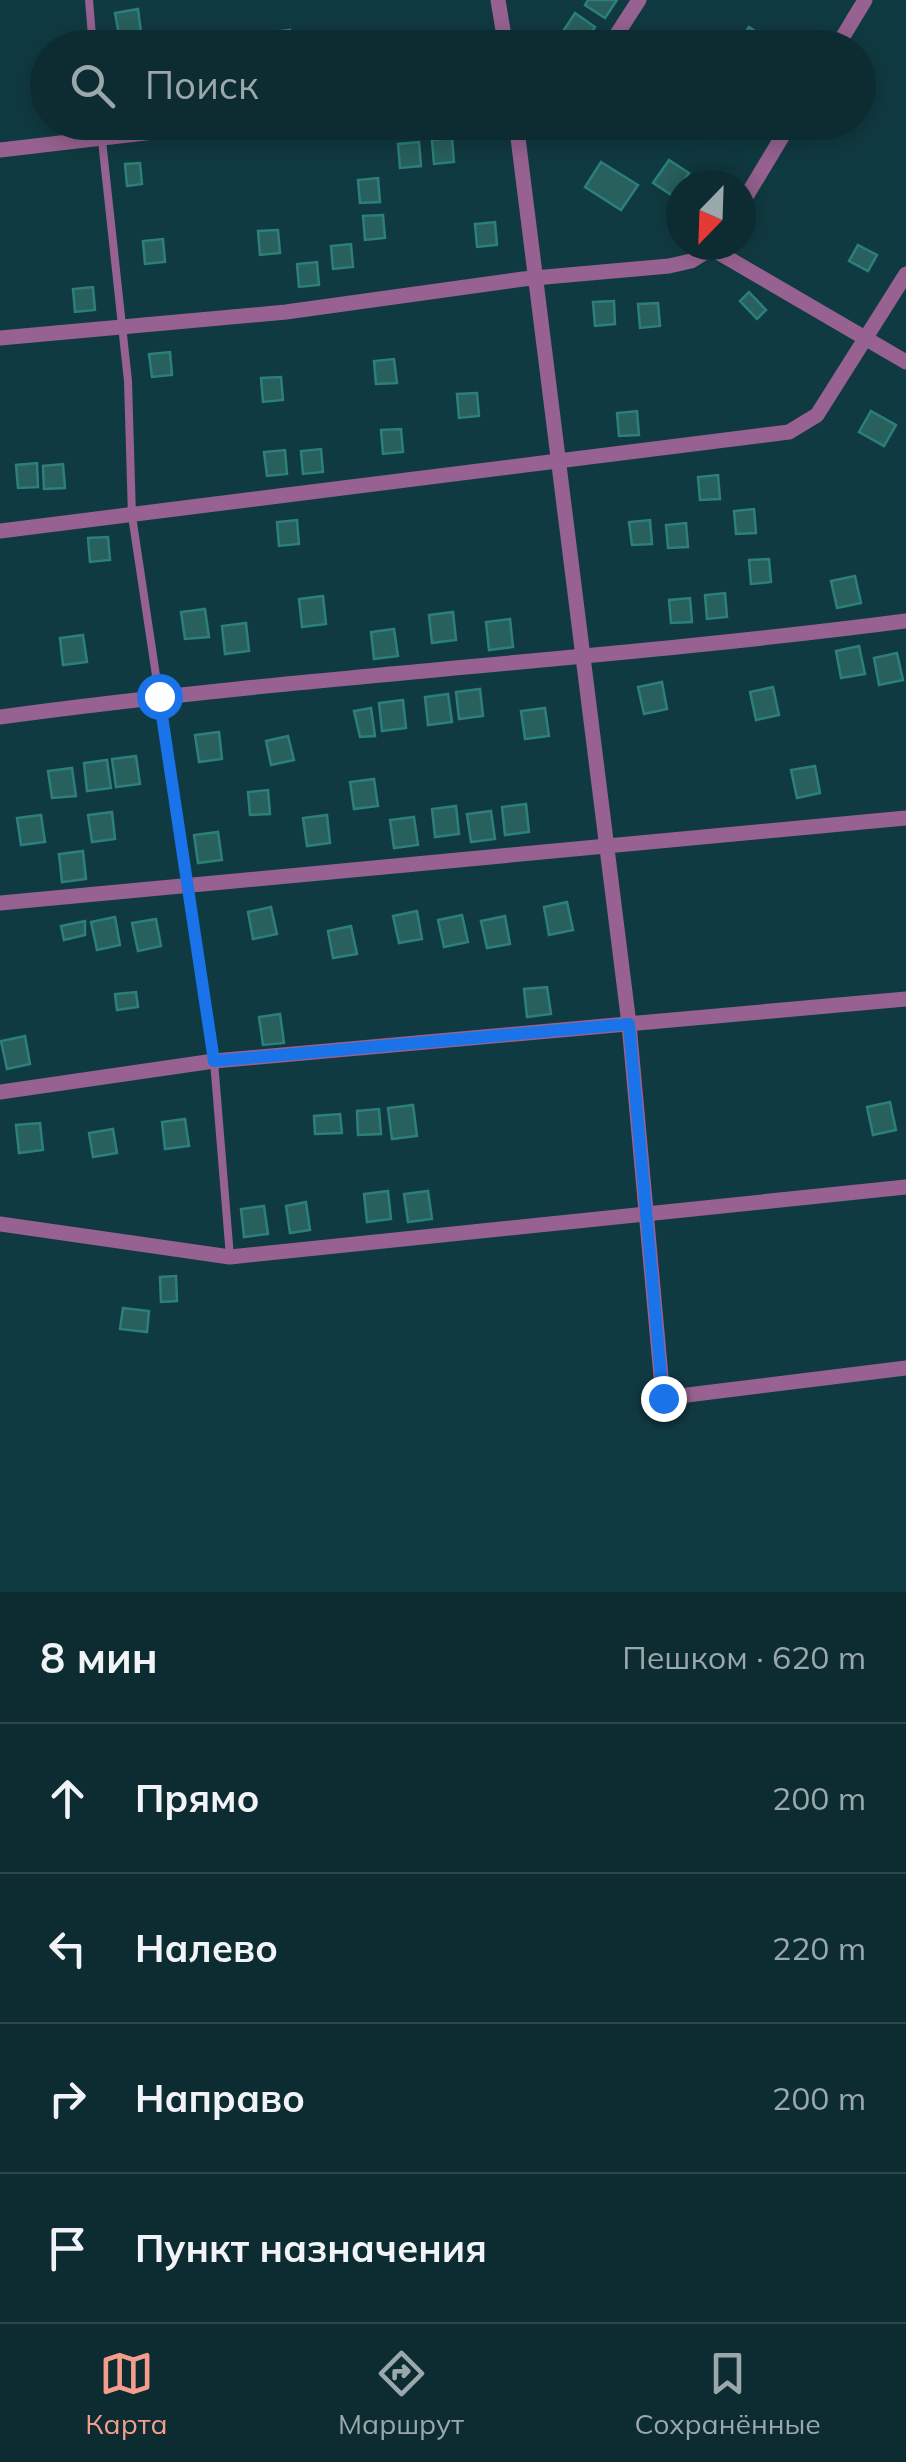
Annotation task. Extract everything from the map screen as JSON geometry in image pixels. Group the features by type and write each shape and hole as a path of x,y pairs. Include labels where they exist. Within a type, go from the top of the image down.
{"street":[{"path":"498,0 503,30"},
{"path":"619,30 638,0"},
{"path":"846,30 864,0"},
{"path":"0,150 50,140"},
{"path":"518,140 629,1024 663,1398 906,1368"},
{"path":"756,180 780,140"},
{"path":"0,338 286,312 523,279 536,281 670,266 684,260"},
{"path":"737,260 906,362"},
{"path":"0,531 789,432 817,415 906,274"},
{"path":"0,718 159,696 584,657 906,621"},
{"path":"0,903 906,818"},
{"path":"0,1092 214,1061 906,999"},
{"path":"0,1224 230,1256 906,1188"}],"lane":[{"path":"89,0 92,30"},
{"path":"101,140 128,380 132,516 214,1061 230,1256"}],"building":[{"path":"588,0 617,0 605,18 585,5"},
{"path":"138,9 141,30 118,30 115,13"},
{"path":"575,13 595,27 593,30 564,30"},
{"path":"432,140 452,140 454,162 434,164"},
{"path":"419,142 421,166 400,168 398,144"},
{"path":"669,160 684,170 666,170 666,191 653,183"},
{"path":"601,162 638,185 621,210 585,187"},
{"path":"140,163 142,184 127,186 125,164"},
{"path":"378,178 380,202 360,203 358,180"},
{"path":"383,215 385,238 365,240 363,216"},
{"path":"495,222 497,245 477,247 475,224"},
{"path":"278,230 280,253 260,255 258,231"},
{"path":"163,239 165,262 145,264 143,241"},
{"path":"351,244 353,267 333,269 331,246"},
{"path":"858,245 877,255 868,271 849,261"},
{"path":"317,262 319,285 299,287 297,264"},
{"path":"93,287 95,310 75,312 73,289"},
{"path":"749,292 766,310 757,319 740,301"},
{"path":"614,301 615,324 595,326 593,302"},
{"path":"658,303 660,326 640,328 638,304"},
{"path":"170,352 172,375 152,377 149,354"},
{"path":"394,359 397,383 376,384 374,361"},
{"path":"281,377 283,400 263,402 261,378"},
{"path":"477,393 479,416 459,418 457,394"},
{"path":"637,411 639,435 619,436 617,413"},
{"path":"871,411 896,425 884,446 859,432"},
{"path":"401,429 403,452 383,454 381,430"},
{"path":"321,449 323,472 303,474 301,451"},
{"path":"285,450 287,474 267,476 264,452"},
{"path":"37,463 38,487 18,488 16,465"},
{"path":"63,464 65,488 44,489 43,466"},
{"path":"718,475 720,499 700,500 698,477"},
{"path":"754,509 756,533 736,534 734,511"},
{"path":"297,520 299,544 279,546 277,522"},
{"path":"650,520 652,544 632,545 629,522"},
{"path":"686,523 688,547 668,548 666,525"},
{"path":"108,537 110,560 90,562 88,538"},
{"path":"769,559 771,582 751,584 749,560"},
{"path":"855,576 861,603 837,608 831,581"},
{"path":"725,593 727,617 707,619 705,595"},
{"path":"323,596 326,624 302,627 299,599"},
{"path":"690,598 692,622 671,623 669,600"},
{"path":"205,609 209,637 185,639 181,612"},
{"path":"453,612 456,640 432,643 429,615"},
{"path":"510,619 513,647 489,650 486,622"},
{"path":"246,623 249,651 225,654 222,626"},
{"path":"394,629 398,656 374,659 371,632"},
{"path":"83,635 87,662 63,665 60,638"},
{"path":"859,646 865,674 841,678 836,651"},
{"path":"897,653 903,680 879,685 874,658"},
{"path":"662,682 667,709 644,714 638,687"},
{"path":"773,687 779,715 756,720 750,692"},
{"path":"480,689 483,716 459,719 456,692"},
{"path":"448,694 452,722 428,725 425,697"},
{"path":"403,700 406,728 382,731 379,703"},
{"path":"371,708 375,736 360,737 354,711"},
{"path":"545,708 549,736 525,739 521,711"},
{"path":"219,732 222,759 199,762 195,735"},
{"path":"288,736 294,760 271,765 266,741"},
{"path":"136,756 140,784 116,787 112,759"},
{"path":"107,760 111,788 87,791 84,763"},
{"path":"815,766 820,793 797,798 791,770"},
{"path":"72,768 76,796 52,798 48,771"},
{"path":"374,779 378,806 354,809 350,782"},
{"path":"268,790 270,814 250,815 248,792"},
{"path":"526,804 529,832 505,835 502,807"},
{"path":"456,806 459,834 435,837 432,809"},
{"path":"491,811 495,839 471,842 467,814"},
{"path":"112,812 115,839 92,842 88,815"},
{"path":"41,815 45,842 21,845 17,818"},
{"path":"327,815 330,843 307,846 303,818"},
{"path":"414,817 418,845 394,848 390,820"},
{"path":"218,832 222,860 198,863 194,835"},
{"path":"83,851 86,879 62,882 59,854"},
{"path":"567,902 573,930 549,935 544,907"},
{"path":"271,907 277,934 253,939 248,912"},
{"path":"417,911 422,939 399,943 393,916"},
{"path":"462,915 468,942 444,947 438,920"},
{"path":"505,916 510,944 487,948 481,921"},
{"path":"115,917 120,945 97,950 91,922"},
{"path":"156,919 161,946 138,951 132,923"},
{"path":"85,921 85,935 64,940 61,926"},
{"path":"351,926 357,954 333,958 328,931"},
{"path":"547,987 551,1014 527,1017 524,989"},
{"path":"136,992 138,1007 117,1010 115,994"},
{"path":"280,1014 284,1043 263,1045 259,1017"},
{"path":"25,1036 30,1064 7,1069 1,1041"},
{"path":"890,1102 896,1130 873,1135 867,1107"},
{"path":"413,1105 417,1136 392,1139 388,1108"},
{"path":"379,1109 381,1134 358,1135 357,1111"},
{"path":"340,1114 342,1133 315,1134 314,1116"},
{"path":"185,1119 189,1146 165,1149 162,1122"},
{"path":"40,1123 43,1150 19,1153 16,1125"},
{"path":"113,1129 117,1153 93,1157 89,1133"},
{"path":"388,1191 391,1219 367,1222 364,1194"},
{"path":"428,1191 432,1219 408,1222 404,1194"},
{"path":"306,1202 310,1230 290,1233 286,1206"},
{"path":"264,1206 268,1234 244,1237 241,1209"},
{"path":"176,1276 177,1301 161,1302 160,1277"},
{"path":"123,1308 149,1311 147,1332 120,1329"}],"route":[{"path":"159,696 214,1061 629,1024 663,1398"}]}
